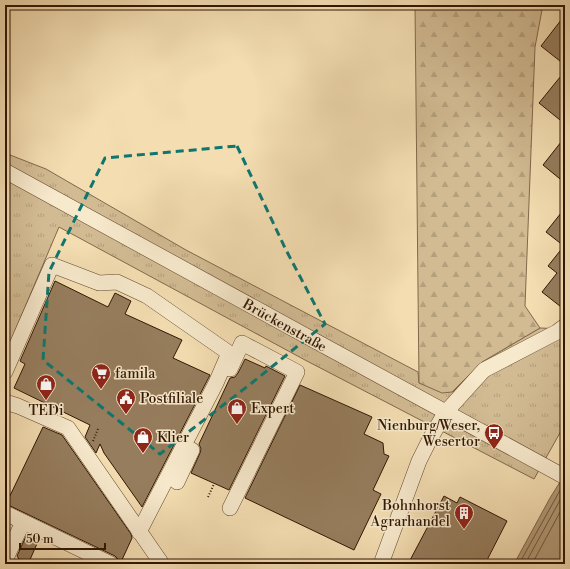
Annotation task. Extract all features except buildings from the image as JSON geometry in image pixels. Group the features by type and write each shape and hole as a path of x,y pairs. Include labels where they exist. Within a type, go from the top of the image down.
{"street":[{"name":"Brückenstraße","path":"5,171 565,477"},
{"path":"5,372 52,265 98,283 117,282 147,296 229,353 216,383 140,532"},
{"path":"381,564 419,461 445,412 484,370 558,332 565,326"},
{"path":"177,482 242,343 297,372 230,508"},
{"path":"5,402 18,406 68,428 162,564"},
{"path":"5,513 111,564"},
{"path":"8,558 23,522"}],"path":[{"path":"208,497 214,484"}],"highlighted area":[{"path":"237,146 286,250 325,324 160,454 43,360 49,272 105,158"}],"green space":[{"path":"415,5 546,5 542,10 535,47 525,306 540,328 482,362 452,392 442,393 419,383"},
{"path":"5,153 46,169 186,250 418,372 419,383 453,392 482,362 540,328 565,329 565,424 534,479 305,360 59,227 5,354"}],"water":[{"path":"565,474 565,564 514,564 550,498"}],"place":[{"name":"famila","path":"101,390"},
{"name":"TEDi","path":"46,401"},
{"name":"Postfiliale","path":"126,415"},
{"name":"Expert","path":"237,425"},
{"name":"Nienburg/Weser, Wesertor","path":"494,450"},
{"name":"Klier","path":"143,454"},
{"name":"Bohnhorst Agrarhandel","path":"464,530"}]}
